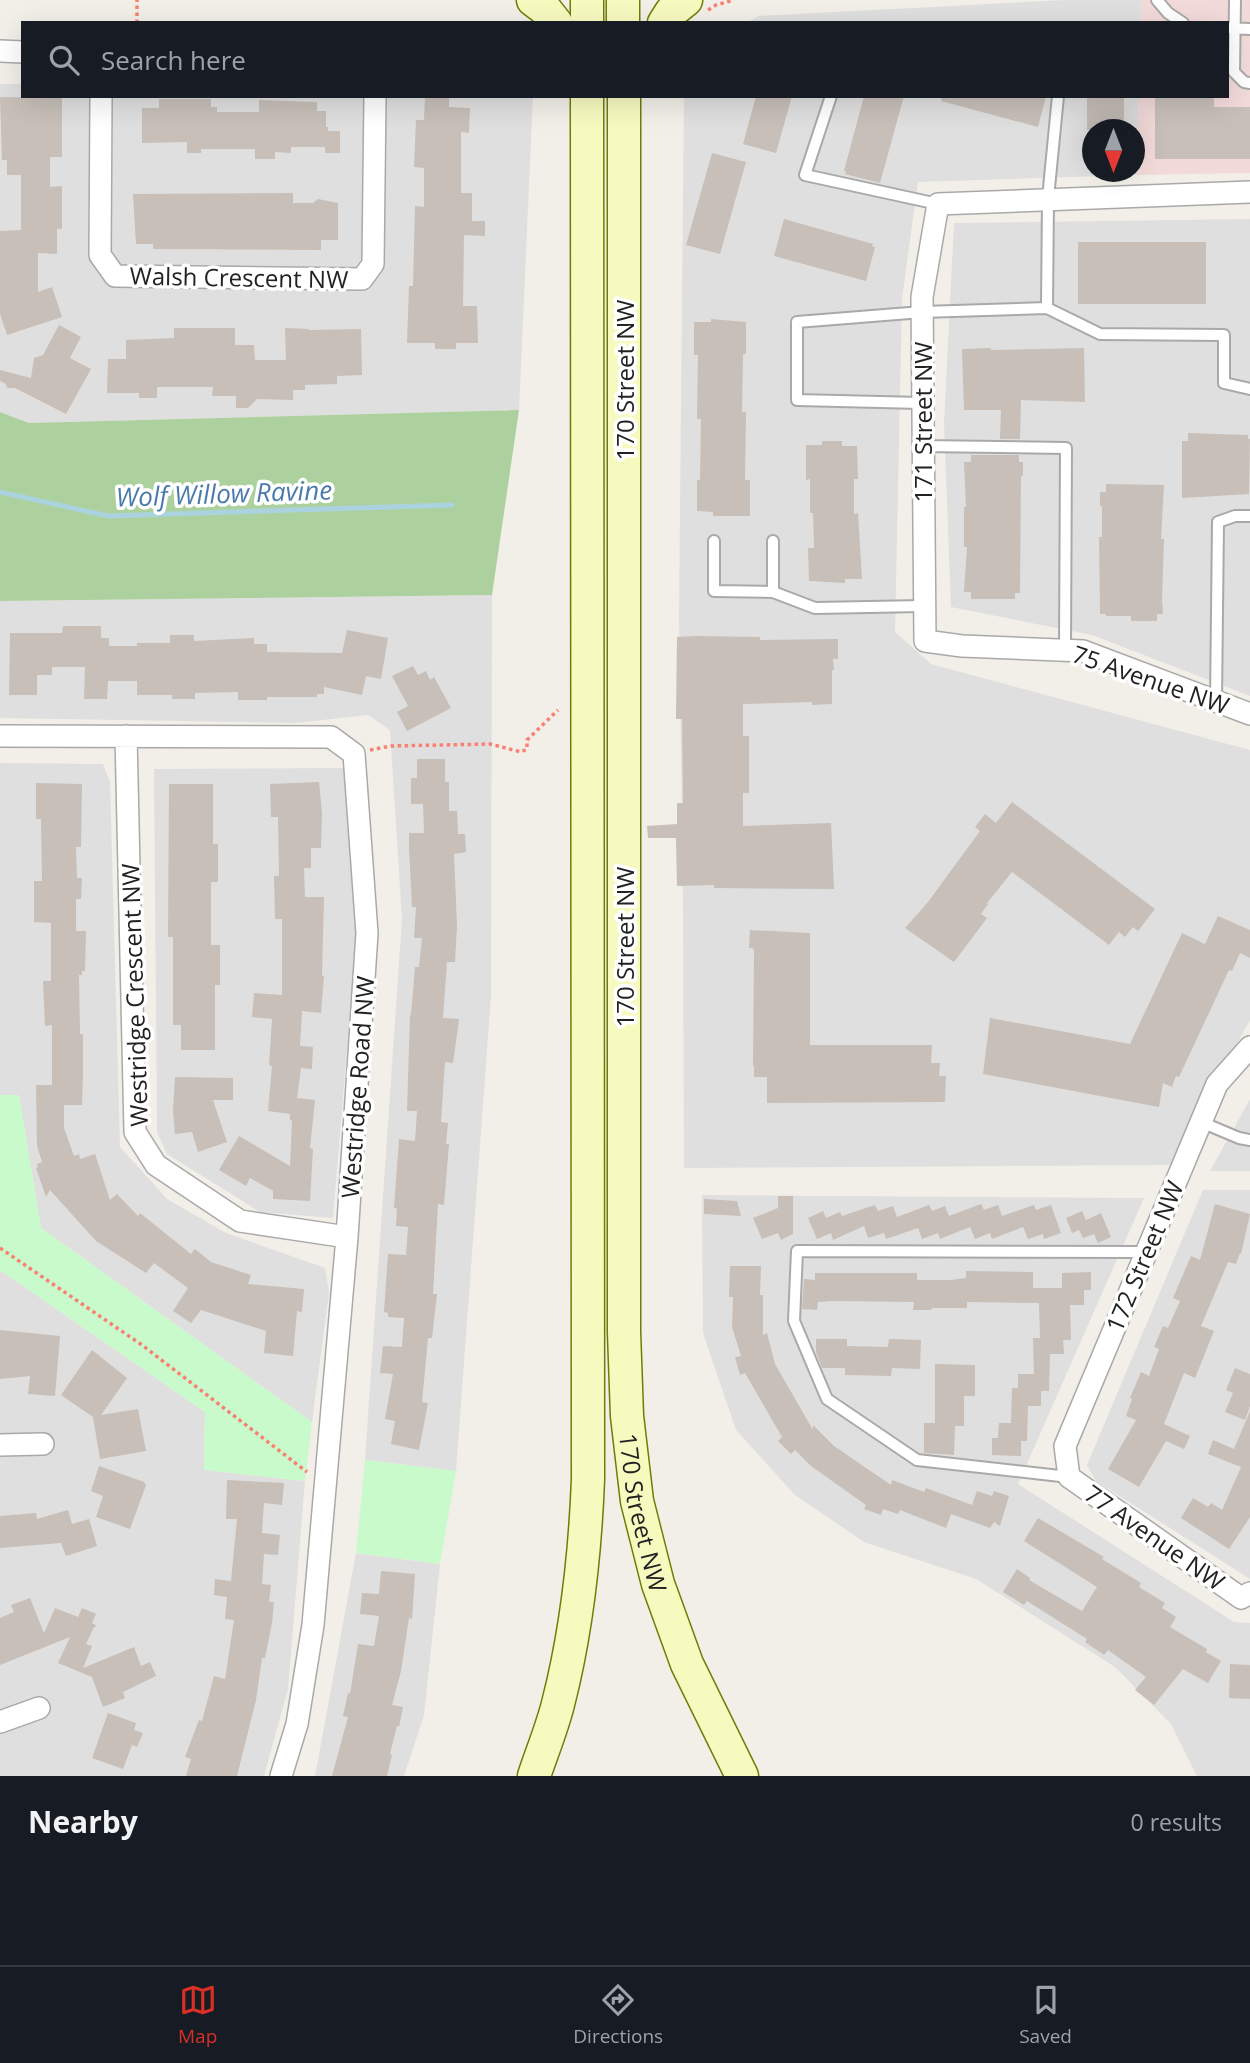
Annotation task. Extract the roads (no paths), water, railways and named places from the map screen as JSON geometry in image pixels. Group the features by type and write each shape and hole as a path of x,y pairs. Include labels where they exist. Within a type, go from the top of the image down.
{"main road":[{"path":"533,0 554,21"},
{"path":"587,0 587,21"},
{"path":"623,0 623,21"},
{"path":"665,21 671,12 693,8"},
{"name":"170 Street NW","path":"534,1776 558,1706 578,1614 586,1535 586,100"},
{"name":"170 Street NW","path":"624,112 624,1332 627,1416 637,1501 658,1584 687,1664 742,1776"}],"street":[{"path":"0,51 21,52"},
{"name":"Walsh Crescent NW","path":"101,98 100,254 115,276 362,279 373,264 374,98"},
{"path":"938,204 1250,192"},
{"name":"171 Street NW","path":"925,641 921,446 922,297 938,204"},
{"name":"75 Avenue NW","path":"925,641 962,646 1083,651 1250,713"},
{"path":"0,736 126,736"},
{"name":"Westridge Road NW","path":"126,736 331,737 354,754 367,933 347,1237 313,1625 298,1724 281,1776"},
{"name":"Westridge Crescent NW","path":"126,736 135,1132 156,1165 240,1221 347,1237"},
{"name":"172 Street NW","path":"1069,1477 1065,1446 1145,1252 1217,1084 1250,1047"},
{"path":"0,1445 43,1444"},
{"name":"77 Avenue NW","path":"1069,1477 1246,1595"},
{"path":"0,1723 38,1708"}],"lane":[{"path":"1157,0 1168,13 1180,21"},
{"path":"1235,0 1231,29 1234,72 1244,82 1250,83"},
{"path":"1231,29 1250,29"},
{"path":"830,98 806,175 938,204"},
{"path":"1048,308 1048,198 1058,98"},
{"path":"921,404 797,400 797,322 922,312 1048,308 1100,334 1224,335 1224,383 1250,389"},
{"path":"921,446 1066,448 1065,649"},
{"path":"1216,701 1218,522 1235,516 1250,516"},
{"path":"714,541 714,592 773,592 815,608 923,606"},
{"path":"773,541 773,592"},
{"path":"1201,1122 1250,1140"},
{"path":"1069,1477 917,1460 827,1399 794,1321 797,1251 1145,1252"}],"waterway":[{"name":"Wolf Willow Ravine","path":"0,492 108,516 452,505"}]}
